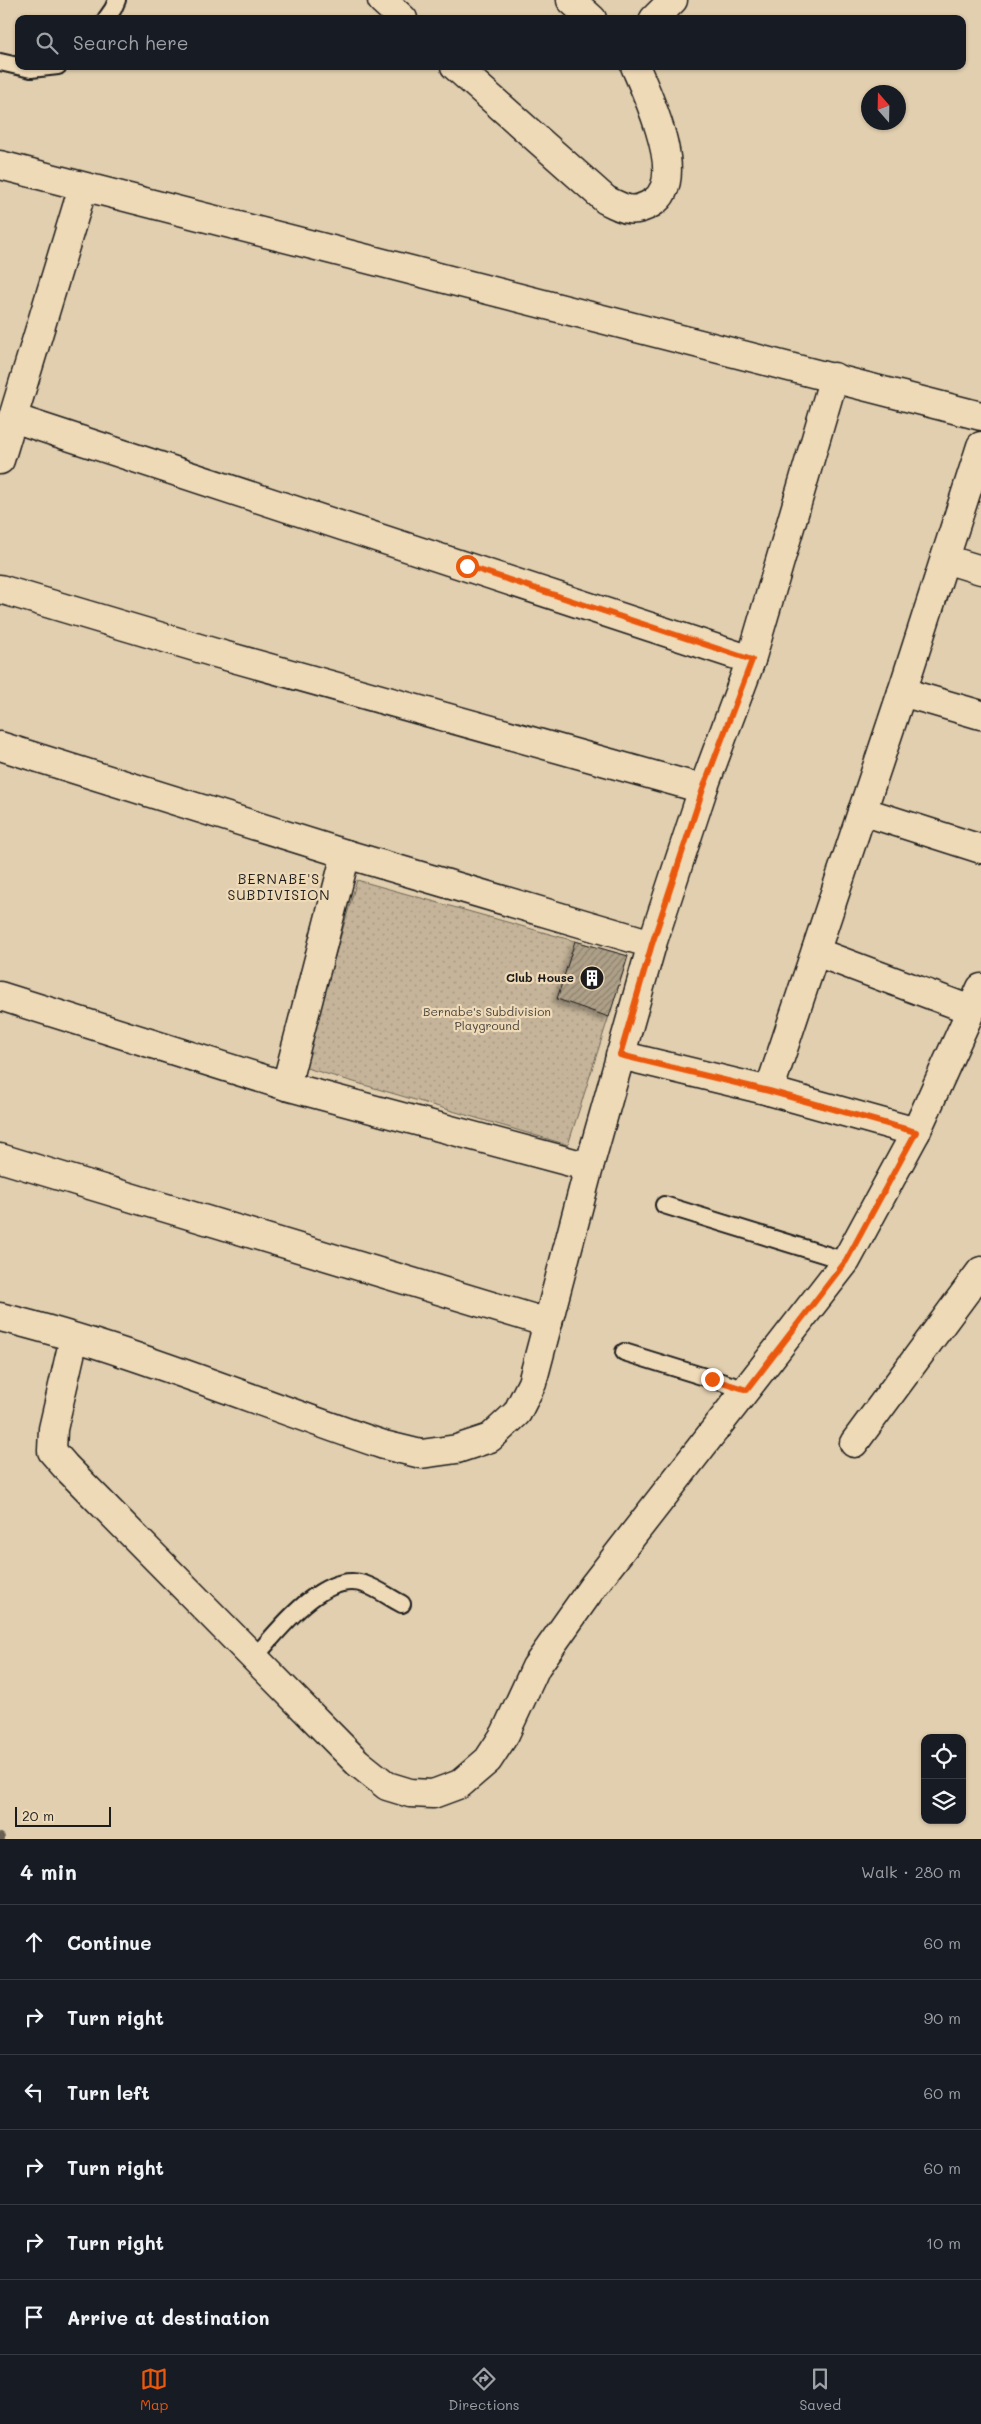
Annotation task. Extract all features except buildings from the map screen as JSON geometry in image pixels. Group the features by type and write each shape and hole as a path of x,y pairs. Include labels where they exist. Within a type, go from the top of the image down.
{"street":[{"path":"382,0 399,15"},
{"path":"571,0 588,15"},
{"path":"658,15 673,0"},
{"path":"460,70 606,200 627,210 642,209 656,200 665,185 667,164 657,118 637,70"},
{"path":"0,165 981,416"},
{"path":"0,460 83,187"},
{"path":"0,1317 74,1338 375,1442 421,1454 457,1449 490,1438 517,1413 532,1383 589,1167 652,944 703,789 752,660 834,377"},
{"path":"13,418 752,660"},
{"path":"769,1091 902,692 981,446"},
{"path":"945,558 981,570"},
{"path":"0,589 212,652 703,789"},
{"path":"902,692 981,714"},
{"path":"0,746 346,854 652,944"},
{"path":"862,812 981,849"},
{"path":"286,1086 346,854"},
{"path":"74,1338 53,1429 52,1451 357,1762 387,1786 410,1793 433,1794 460,1784 488,1760 505,1734 536,1667 594,1585 846,1261 916,1132 976,999 816,952"},
{"path":"0,996 286,1086 589,1167"},
{"path":"620,1055 769,1091 916,1132"},
{"path":"0,1158 548,1323"},
{"path":"854,1443 981,1270"}],"lane":[{"path":"109,15 117,0"},
{"path":"0,62 15,65"},
{"path":"664,1205 846,1261"},
{"path":"624,1352 747,1390"},
{"path":"254,1658 290,1618 310,1600 339,1584 364,1583 402,1604"}],"green space":[{"name":"Bernabe's Subdivision Playground","path":"357,880 628,956 568,1145 303,1067"}],"place":[{"name":"Club House","path":"592,978"}],"district":[{"name":"BERNABE'S SUBDIVISION","path":"279,888"}],"route":[{"path":"467,566 752,660 703,789 652,944 620,1055 769,1091 916,1132 846,1261 747,1390 712,1379"}]}
